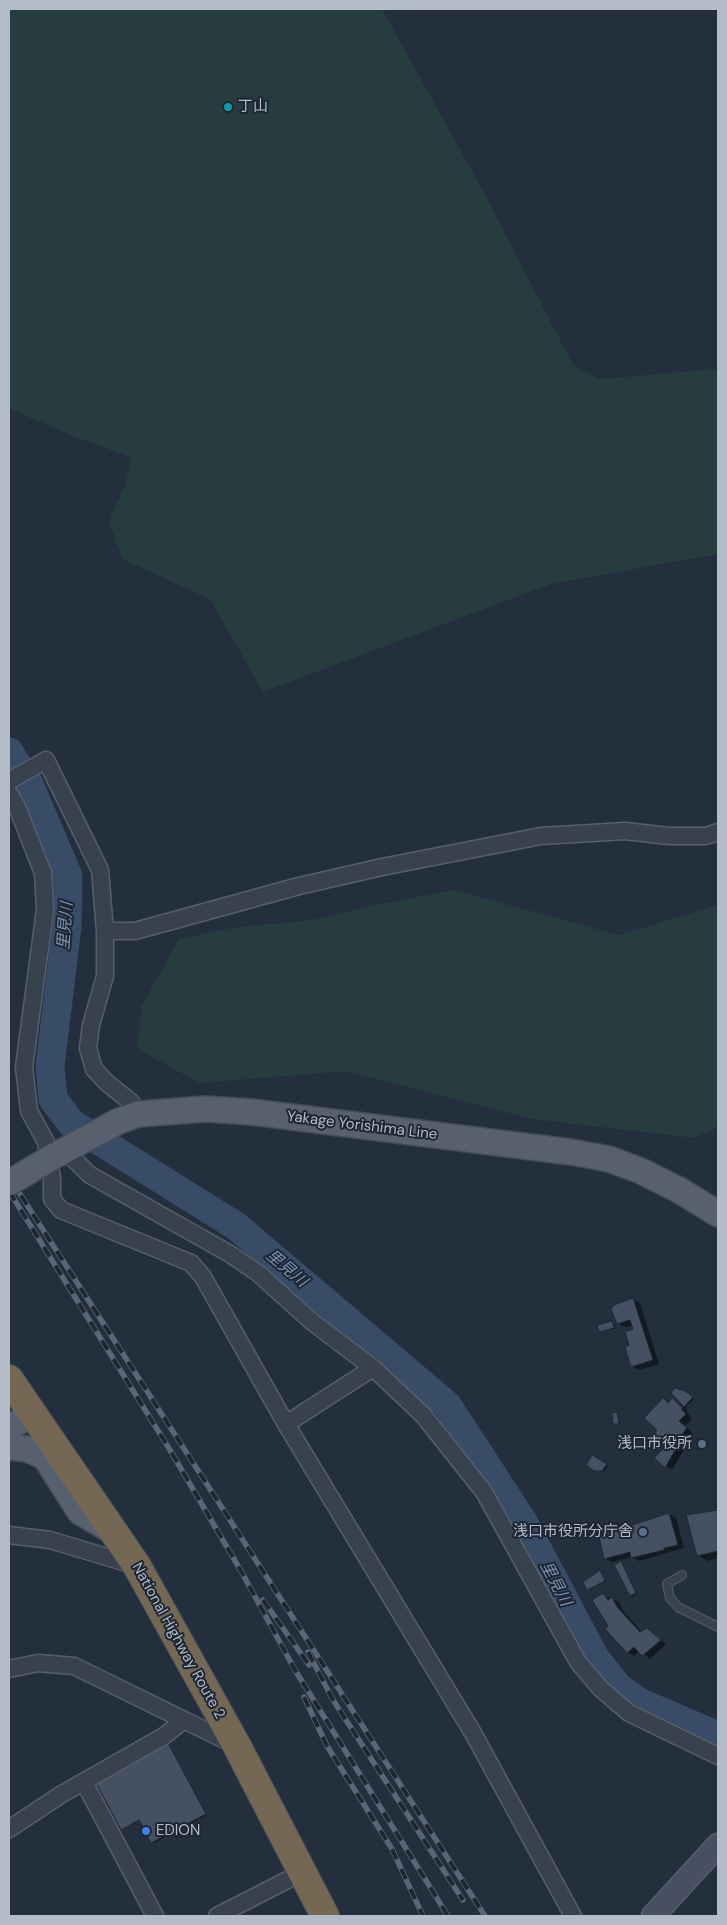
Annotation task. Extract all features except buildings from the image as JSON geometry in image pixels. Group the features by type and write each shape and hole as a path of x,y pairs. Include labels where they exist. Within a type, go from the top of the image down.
{"highway":[{"name":"National Highway Route 2","path":"9,1379 20,1421 116,1533 137,1566 237,1746 325,1916"}],"main road":[{"name":"Yakage Yorishima Line","path":"9,1183 64,1150 128,1118 206,1109 252,1112 571,1152 608,1160 641,1172 679,1190 718,1214"},
{"path":"9,1447 27,1448 45,1457 80,1512 116,1533"},
{"path":"653,1916 718,1845"}],"street":[{"path":"9,781 46,760 100,870 105,931 105,976 91,1025 88,1048 94,1069 107,1083 131,1102 128,1118"},
{"path":"9,793 17,807 43,873 45,910 24,1067 29,1111 46,1142 52,1178 52,1199 61,1210 190,1263 203,1277 286,1424 473,1734 573,1916"},
{"path":"105,931 135,931 326,880 541,836 625,831 669,836 706,836 718,832"},
{"path":"64,1150 90,1175 230,1254 258,1274 311,1321 373,1368 423,1416 484,1492 578,1662 601,1689 629,1713 718,1756"},
{"path":"286,1424 373,1368"},
{"path":"9,1535 50,1540 137,1566"},
{"path":"9,1669 38,1663 74,1666 237,1746"},
{"path":"9,1829 84,1782 164,1736 184,1720"},
{"path":"84,1782 155,1916"},
{"path":"217,1916 303,1872"}],"lane":[{"path":"682,1575 667,1584 670,1598 683,1610 718,1627"}],"green space":[{"path":"9,9 382,9 487,198 573,365 599,379 718,369 718,554 551,584 263,692 210,599 122,559 109,522 125,484 131,457 72,436 9,408"},
{"path":"454,890 619,935 718,905 718,1127 695,1138 532,1119 346,1071 200,1083 137,1049 142,1005 179,939 231,928 312,920 380,904"}],"waterway":[{"name":"里見川","path":"9,752 28,782 68,876 67,926 50,1066 53,1099 71,1123 236,1226 447,1405 523,1522 595,1658 619,1688 639,1702 718,1736"}],"railway":[{"path":"9,1177 485,1916"},
{"path":"9,1191 170,1450 241,1571 295,1670 448,1916"},
{"path":"263,1600 309,1665"},
{"path":"308,1652 333,1700 463,1900"},
{"path":"304,1697 327,1746 392,1849 423,1916"}],"place":[{"name":"丁山","path":"228,107"},
{"name":"浅口市役所","path":"702,1444"},
{"name":"浅口市役所分庁舎","path":"643,1532"},
{"name":"EDION","path":"146,1831"}]}
